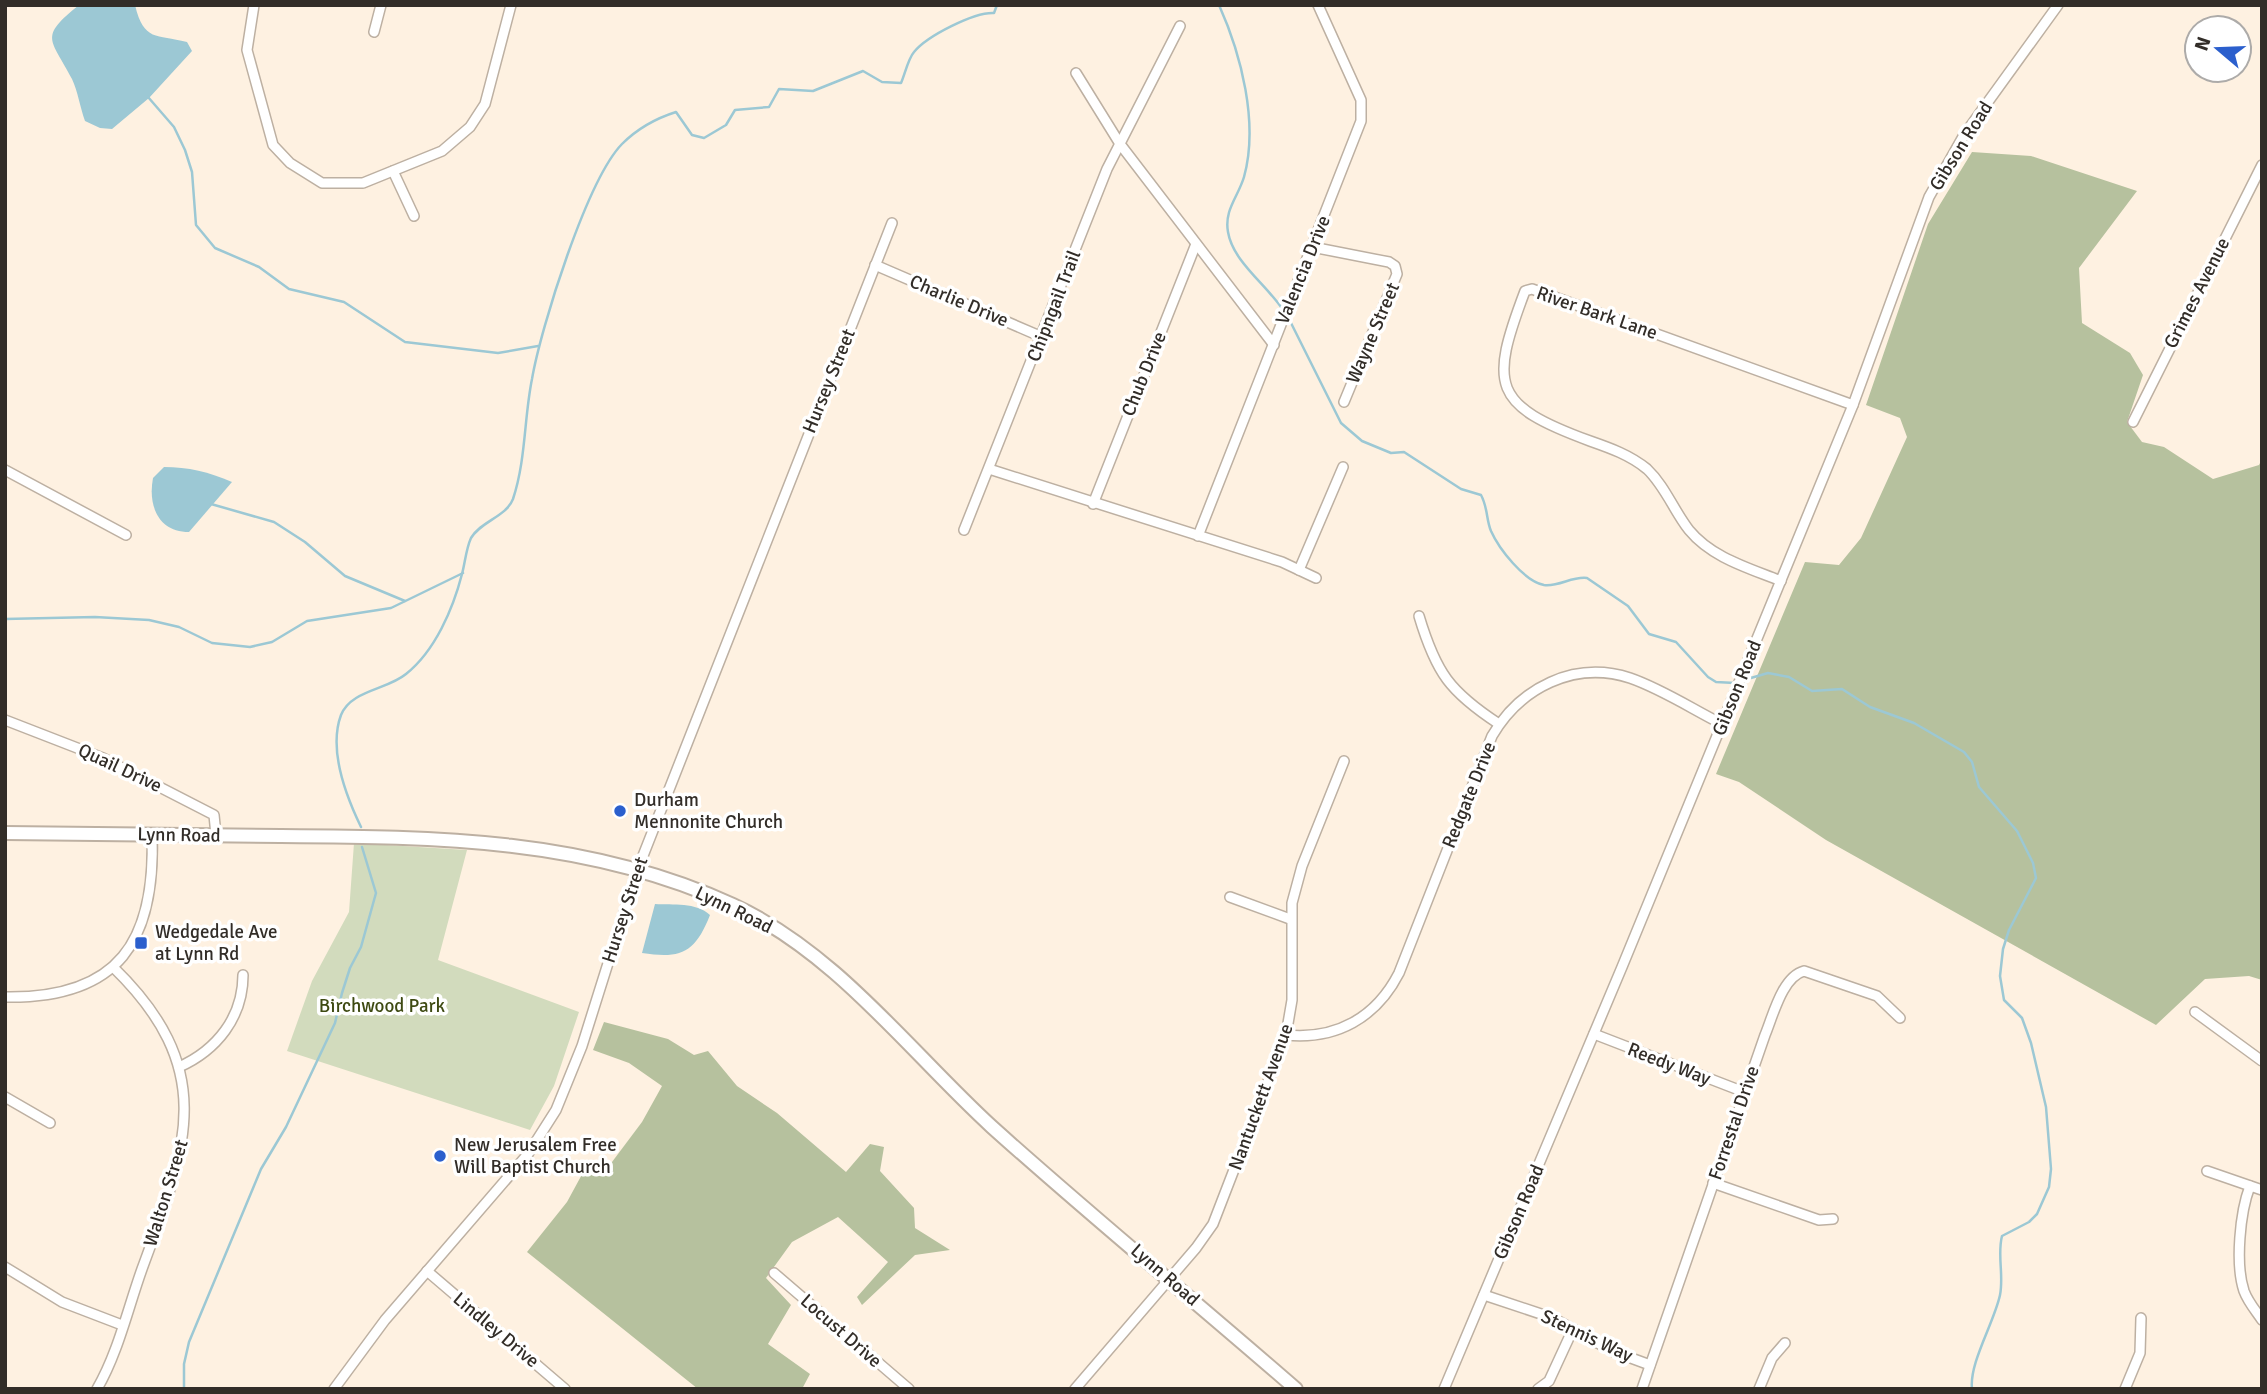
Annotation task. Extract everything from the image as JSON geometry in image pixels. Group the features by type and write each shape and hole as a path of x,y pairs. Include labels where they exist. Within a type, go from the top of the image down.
{"street":[{"path":"254,5 247,50 273,145 290,163 322,183 363,183 442,151 470,127 485,104 511,5"},
{"path":"374,32 381,5"},
{"name":"Valencia Drive","path":"1198,536 1363,110 1361,100 1318,5"},
{"name":"Gibson Road","path":"1444,1389 1594,1034 1853,405 1917,227 1941,171 2058,5"},
{"name":"Chipngail Trail","path":"964,530 1107,169 1180,26"},
{"path":"1076,73 1120,144 1274,345"},
{"name":"Grimes Avenue","path":"2133,422 2262,165"},
{"path":"393,171 414,216"},
{"name":"Hursey Street","path":"334,1389 427,1271 527,1154 556,1110 582,1046 637,871 892,223"},
{"name":"Chub Drive","path":"1093,504 1196,244"},
{"name":"Wayne Street","path":"1312,247 1389,262 1395,266 1398,274 1344,402"},
{"name":"Charlie Drive","path":"875,265 1042,337"},
{"name":"River Bark Lane","path":"1781,581 1708,548 1688,528 1658,482 1635,460 1542,423 1522,409 1505,380 1503,355 1525,291 1532,289 1853,405"},
{"path":"1299,570 1343,467"},
{"path":"989,469 1198,536 1316,578"},
{"path":"5,470 126,535"},
{"path":"1419,616 1428,647 1443,678 1466,702 1499,724"},
{"name":"Redgate Drive","path":"1286,1035 1317,1036 1340,1030 1359,1020 1383,999 1399,973 1499,724 1518,702 1550,682 1596,673 1630,678 1722,724"},
{"name":"Quail Drive","path":"5,720 103,758 202,808 214,815 216,835"},
{"name":"Nantuckett Avenue","path":"1075,1389 1170,1279 1213,1224 1286,1035 1292,1000 1290,919 1296,881 1344,761"},
{"name":"Lynn Road","path":"5,833 454,839 561,853 637,871 735,906 803,948 839,978 993,1128 1296,1389"},
{"path":"5,997 61,994 94,980 113,967 142,929 151,883 152,834"},
{"path":"1230,897 1290,919"},
{"name":"Walton Street","path":"97,1389 183,1151 186,1110 179,1067 148,1005 113,967"},
{"name":"Forrestal Drive","path":"1642,1389 1744,1092 1788,984 1796,973 1804,971 1877,996 1900,1018"},
{"path":"179,1067 201,1054 230,1026 241,998 243,975"},
{"path":"2195,1012 2262,1061"},
{"name":"Reedy Way","path":"1594,1034 1744,1092"},
{"path":"5,1097 50,1123"},
{"path":"2207,1171 2262,1190"},
{"path":"1713,1183 1819,1220 1833,1219"},
{"path":"2250,1186 2241,1224 2242,1283 2262,1321"},
{"path":"5,1267 62,1302 122,1325"},
{"name":"Lindley Drive","path":"427,1271 565,1389"},
{"name":"Locust Drive","path":"774,1273 909,1389"},
{"name":"Stennis Way","path":"1484,1295 1553,1318 1612,1351 1650,1365"},
{"path":"2125,1389 2140,1353 2141,1318"},
{"path":"1538,1389 1549,1381 1573,1329"},
{"path":"1759,1389 1772,1358 1785,1343"}],"green space":[{"path":"1972,152 2031,156 2137,191 2079,268 2082,323 2130,353 2143,375 2127,422 2142,442 2164,447 2213,479 2259,465 2262,459 2262,980 2249,976 2205,979 2156,1025 1826,840 1739,782 1716,774 1805,562 1839,565 1861,538 1907,437 1900,418 1866,405 1928,224"},
{"name":"Birchwood Park","path":"354,843 467,850 438,960 579,1012 554,1086 530,1130 287,1051 312,981 349,912"},
{"path":"604,1022 668,1039 694,1055 708,1051 737,1086 777,1113 846,1172 870,1144 884,1147 880,1171 914,1208 915,1228 950,1250 915,1255 862,1305 857,1297 888,1262 838,1217 792,1242 766,1278 791,1305 768,1344 810,1374 802,1389 698,1389 527,1252 567,1202 586,1167 603,1174 642,1122 662,1086 629,1063 593,1050"}],"water":[{"path":"79,5 135,5 147,31 159,37 187,42 192,51 149,98 112,129 100,128 85,121 74,84 52,39 58,25"},
{"path":"164,467 198,471 232,482 189,532 169,527 157,515 152,497 153,478"},
{"path":"655,904 691,906 710,915 699,938 685,950 667,955 642,953"}],"waterway":[{"path":"361,827 340,772 337,743 341,715 353,700 406,674 426,654 454,601 471,538 481,527 505,510 513,499 520,469 532,379 545,325 567,256 608,162 634,134 676,112 692,135 704,138 726,125 735,110 769,107 779,89 813,91 863,71 882,82 901,83 910,59 920,46 963,21 994,13 997,5"},
{"path":"1219,5 1241,67 1250,134 1244,177 1230,210 1228,232 1243,263 1283,310"},
{"path":"148,97 174,127 185,150 192,172 196,225 215,248 259,267 289,289 344,302 405,342 498,353 538,346"},
{"path":"1287,315 1341,423 1362,441 1391,453 1404,452 1461,489 1481,495 1489,527 1495,538 1506,555 1528,577 1544,585 1587,578 1628,606 1649,634 1676,642 1708,677 1716,682 1735,683"},
{"path":"211,504 274,522 305,542 345,576 405,601"},
{"path":"5,619 95,617 149,620 179,627 212,643 250,647 272,642 307,621 391,608 463,573"},
{"path":"1744,680 1768,673 1789,677 1812,691 1842,689 1870,707 1914,723 1964,752 1972,762 1979,787 2017,831 2033,863 2036,878 2009,930 2003,949 2000,976 2004,1000 2022,1018 2031,1043 2046,1107 2051,1169 2049,1187 2037,1214 2029,1222 2002,1236 2000,1295 1974,1367 1972,1389"},
{"path":"184,1389 184,1364 189,1342 261,1169 286,1127 335,1023 350,968 361,947 376,893 362,847"}],"place":[{"name":"Durham Mennonite Church","path":"620,811"},
{"name":"Wedgedale Ave at Lynn Rd","path":"141,943"},
{"name":"New Jerusalem Free Will Baptist Church","path":"440,1156"}]}
